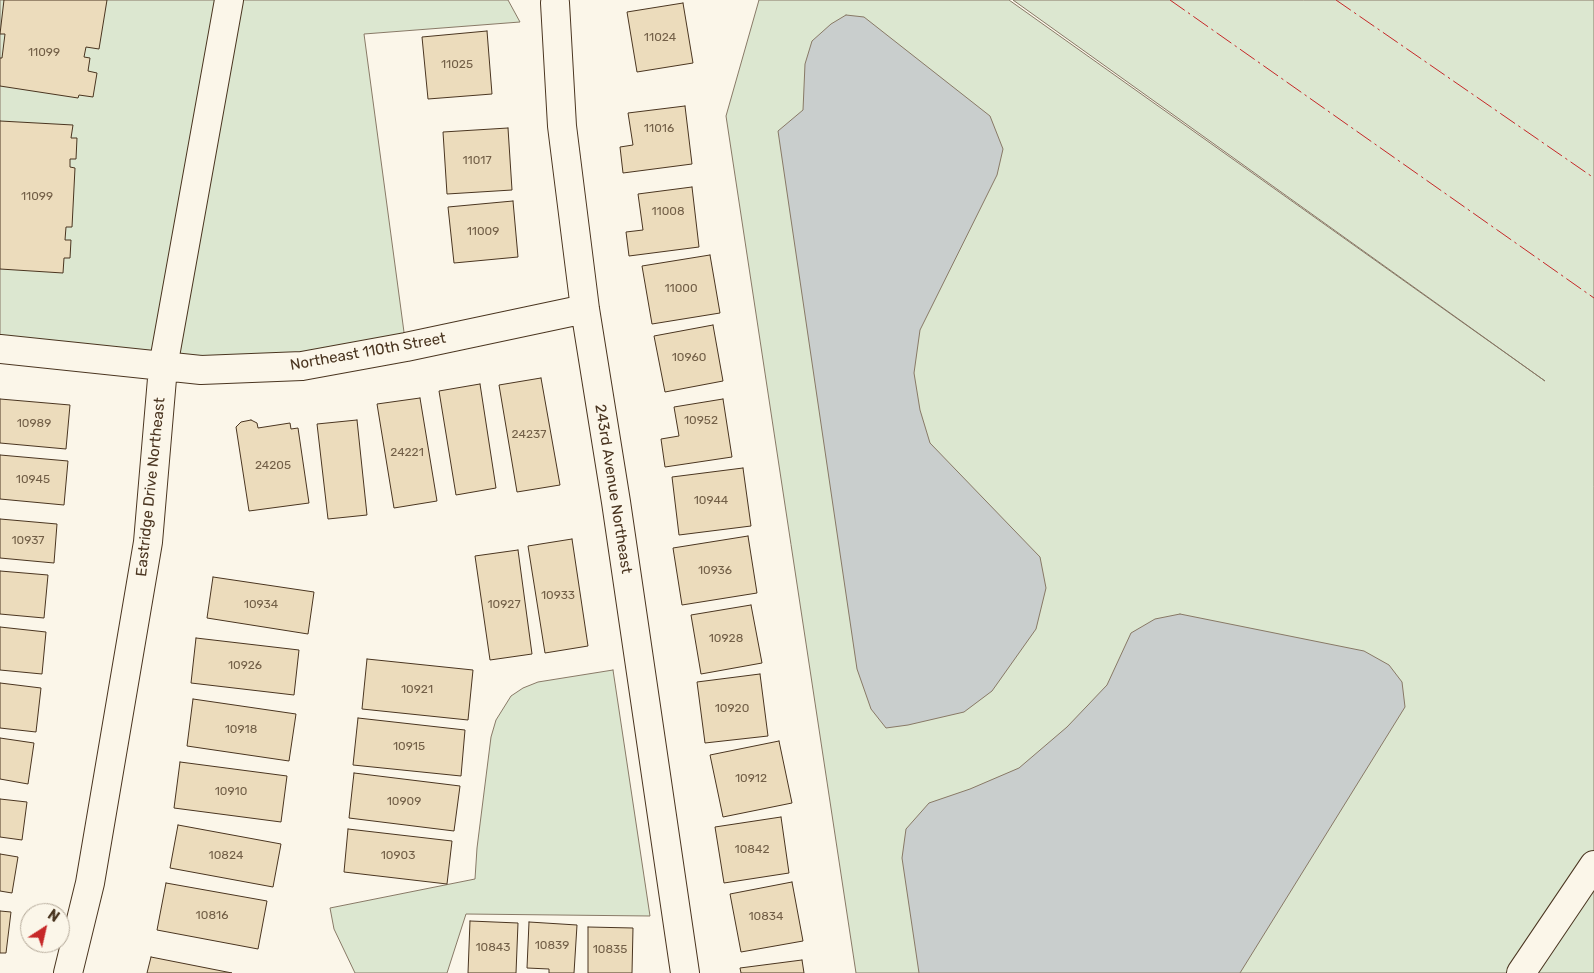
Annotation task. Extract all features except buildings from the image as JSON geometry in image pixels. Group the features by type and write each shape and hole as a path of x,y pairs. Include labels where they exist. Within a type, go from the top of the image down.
{"street":[{"name":"Eastridge Drive Northeast","path":"68,973 90,883 148,542 163,367 229,0"},
{"name":"243rd Avenue Northeast","path":"554,1 562,126 585,309 616,502 686,973"},
{"name":"Northeast 110th Street","path":"0,349 200,370 302,366 406,347 585,309"},
{"path":"1521,973 1594,865"}],"green space":[{"path":"0,0 508,0 520,22 364,34 406,347 302,366 0,347"},
{"path":"759,0 1009,0 1545,381 1013,0 1594,0 1594,973 856,973 726,116"},
{"path":"613,670 650,916 466,914 447,973 355,973 334,929 330,908 475,879 491,737 496,720 511,696 523,688 538,682"}],"shaded area":[{"path":"846,15 864,17 990,116 1003,149 997,175 920,330 914,373 920,410 930,443 1040,557 1046,588 1036,629 992,691 964,712 886,728 871,709 857,669 778,131 803,110 805,64 812,41 831,24"},
{"path":"1180,614 1364,651 1389,665 1402,682 1405,707 1240,973 919,973 902,858 906,829 929,803 970,789 1019,768 1067,727 1107,685 1131,633 1155,619"}],"power":[{"path":"1170,0 1594,298"},
{"path":"1336,0 1594,178"}]}
